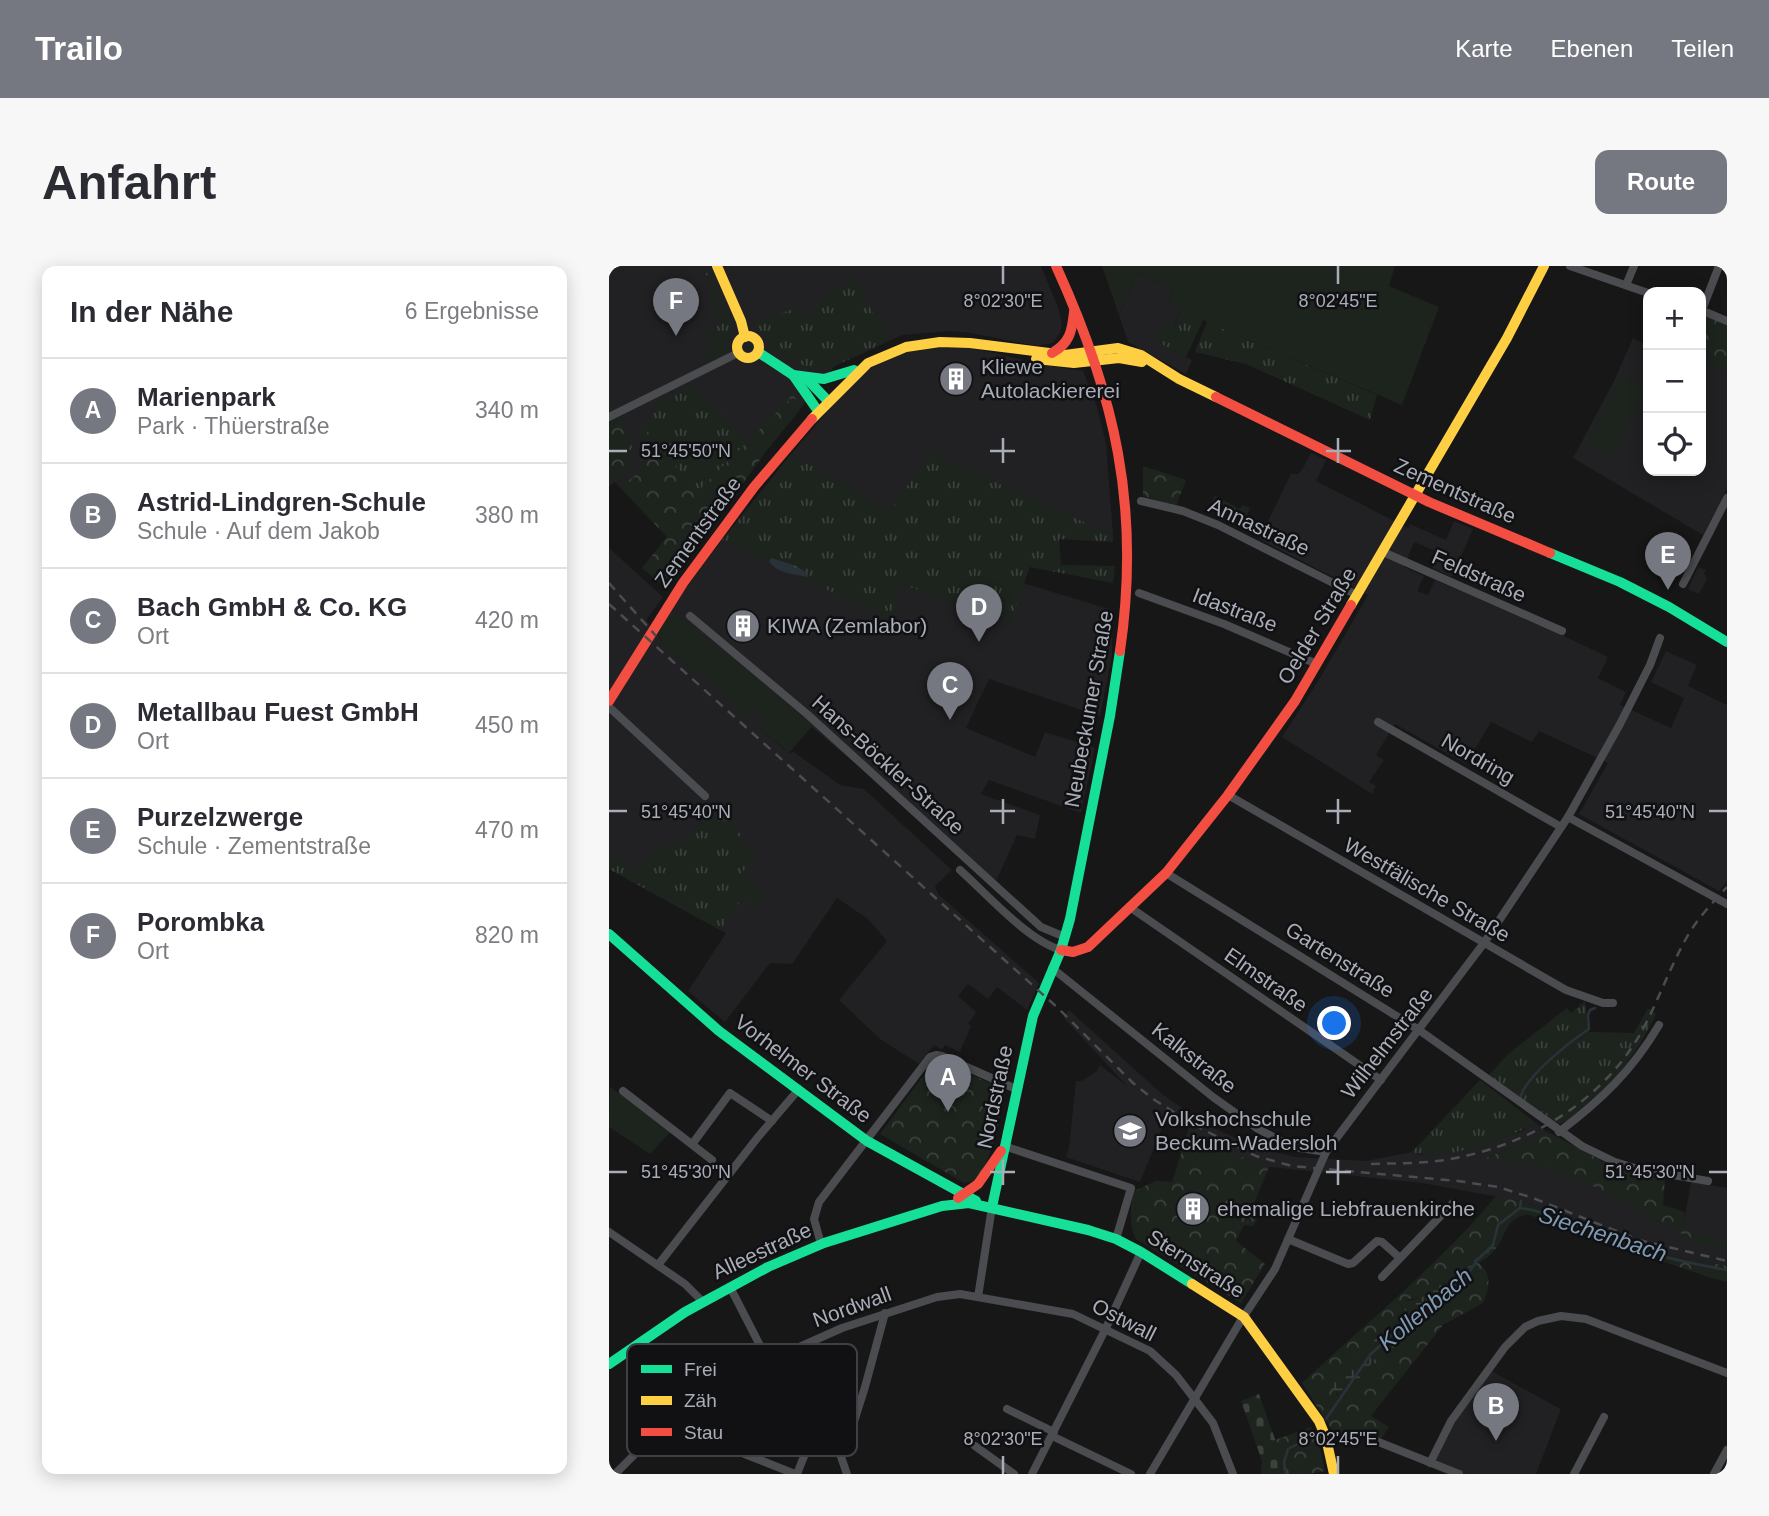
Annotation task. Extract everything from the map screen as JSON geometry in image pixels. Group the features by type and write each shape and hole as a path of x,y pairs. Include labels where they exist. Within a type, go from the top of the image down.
{"street":[{"path":"717,266 741,321 745,337"},
{"name":"Neubeckumer Straße","path":"1056,266 1092,355 1114,426 1120,458 1127,538 1127,593 1122,651 1111,716 1061,950"},
{"name":"Oelder Straße","path":"1061,950 1073,952 1088,947 1166,873 1228,795 1295,701 1510,333 1544,266"},
{"path":"1570,266 1643,291"},
{"path":"1626,285 1634,266"},
{"path":"1706,298 1719,266"},
{"path":"1050,354 1069,342 1075,310"},
{"path":"1706,312 1727,321"},
{"path":"750,336 758,342 758,352 751,358 738,353 738,343 745,337 750,336"},
{"name":"Zementstraße","path":"609,701 654,626 718,535 762,477 818,411 868,363 916,345 957,341 1050,354 1092,355 1139,361 1167,372 1415,496 1620,582 1669,607 1727,642"},
{"name":"Zementstraße","path":"983,344 1059,363 1092,355"},
{"path":"758,352 793,375 808,380 838,377 868,363"},
{"path":"609,417 738,353"},
{"path":"793,375 818,411"},
{"path":"808,380 828,401"},
{"path":"1682,584 1727,498"},
{"name":"Annastraße","path":"1142,501 1183,511 1218,525 1357,595"},
{"name":"Feldstraße","path":"1383,552 1562,631"},
{"name":"Idastraße","path":"1139,593 1224,624 1317,664"},
{"name":"Hans-Böckler-Straße","path":"690,615 807,714 1041,927 1065,937"},
{"name":"Wilhelmstraße","path":"1150,1474 1275,1269 1326,1152 1484,943 1568,817 1650,665 1660,638"},
{"path":"609,707 705,796"},
{"name":"Nordring","path":"1378,722 1561,827"},
{"name":"Westfälische Straße","path":"1228,795 1566,990 1603,1003 1613,1003"},
{"path":"1568,817 1727,904"},
{"path":"960,870 1047,946 1061,950"},
{"name":"Gartenstraße","path":"1166,873 1419,1030 1559,1132 1615,1162 1638,1170 1708,1181"},
{"name":"Elmstraße","path":"1131,908 1381,1080"},
{"name":"Vorhelmer Straße","path":"609,934 719,1031 867,1141 963,1195 992,1207"},
{"name":"Nordstraße","path":"978,1297 992,1207 1033,1016 1061,950"},
{"name":"Kalkstraße","path":"1052,968 1213,1097 1258,1129 1293,1147 1326,1152"},
{"path":"1559,1132 1608,1093 1640,1057 1659,1025"},
{"path":"821,1244 815,1225 816,1207 930,1057 936,1055 1016,1089"},
{"path":"658,1265 799,1089"},
{"path":"623,1090 712,1160"},
{"path":"693,1143 730,1093 772,1121"},
{"path":"1004,1146 1131,1188 1116,1239"},
{"name":"Alleestraße","path":"947,1205 978,1184 1004,1146"},
{"name":"Alleestraße","path":"635,1344 702,1301 821,1244 947,1205 969,1203 992,1207"},
{"path":"1382,1277 1453,1203"},
{"name":"Sternstraße","path":"992,1207 1116,1239 1244,1317 1319,1421 1326,1438 1334,1474"},
{"path":"609,1232 685,1284 702,1301"},
{"path":"1288,1239 1342,1264 1353,1263 1377,1241 1382,1242 1400,1258"},
{"path":"1032,1474 1141,1252"},
{"path":"730,1287 759,1344"},
{"name":"Nordwall","path":"803,1344 937,1297 960,1294 978,1297"},
{"name":"Ostwall","path":"978,1297 1073,1314 1138,1344 1160,1359 1176,1375 1218,1430 1233,1474"},
{"path":"857,1412 885,1313"},
{"path":"1430,1463 1451,1421 1505,1347 1525,1327 1538,1321 1561,1316 1586,1319 1727,1373"},
{"name":"Alleestraße","path":"609,1364 627,1350"},
{"path":"1007,1409 1131,1474"},
{"path":"1574,1474 1604,1417"},
{"path":"1371,1439 1459,1474"},
{"path":"975,1446 1014,1474"},
{"path":"1714,1474 1727,1450"},
{"name":"Nordwall","path":"615,1474 633,1456"},
{"path":"750,1456 796,1474 804,1456"},
{"path":"841,1456 847,1474"}],"shaded area":[{"path":"609,266 1041,266 1059,310 1062,325 1053,343 1037,346 950,331 902,335 835,366 766,451 667,589 642,568 667,537 615,482 609,486"},
{"path":"1138,272 1173,290 1168,303 1181,309 1173,327 1154,340 1192,360 1186,374 1128,342 1119,315"},
{"path":"1633,338 1643,343 1643,476 1706,476 1706,362 1727,373 1727,489 1703,535 1573,458 1614,381"},
{"path":"960,345 1044,365 1083,371 1097,407 1106,443 1113,535 929,452 891,511 791,454 857,377 906,352"},
{"path":"1311,453 1326,460 1316,481 1408,528 1410,524 1446,540 1454,521 1473,529 1452,577 1432,568 1438,552 1414,542 1404,567 1424,576 1417,591 1428,595 1435,580 1608,657 1598,678 1626,692 1620,705 1671,728 1684,698 1651,682 1666,651 1697,665 1688,686 1727,705 1727,881 1719,891 1579,814 1608,763 1539,731 1532,742 1491,722 1466,764 1395,724 1376,755 1384,760 1369,782 1376,786 1372,794 1282,737 1368,595 1259,539 1291,474 1298,474 1302,470"},
{"path":"722,540 889,618 904,585 1010,622 1023,583 1112,610 1112,656 1100,716 989,679 966,728 1035,757 1045,732 1095,748 1081,813 989,780 981,794 1040,815 1035,839 1017,835 996,881 670,609"},
{"path":"609,548 663,597 646,620 664,644 747,716 753,710 767,724 762,730 789,753 794,752 840,785 864,789 952,870 935,886 938,894 1039,983 1027,1010 997,987 988,999 968,984 958,996 976,1012 968,1024 971,1026 960,1052 945,1045 942,1050 934,1045 919,1064 880,1039 839,1000 887,941 868,919 837,898 792,964 770,963 725,1022 688,991 726,933 609,869"},
{"path":"1698,567 1706,570 1704,573 1707,579 1699,594 1688,589"},
{"path":"1069,1010 1162,1094 1205,1124 1253,1146 1295,1157 1366,1161 1412,1152 1420,1155 1461,1151 1520,1132 1536,1123 1546,1131 1485,1158 1554,1170 1604,1191 1693,1240 1724,1250 1727,1266 1661,1254 1521,1201 1422,1183 1269,1167 1226,1151 1164,1113 1167,1116 1140,1182 1066,1157 1076,1081 1096,1072 1100,1065 1128,1087 1063,1017"},
{"path":"1691,1182 1727,1188 1727,1242 1683,1227"},
{"path":"1491,1371 1561,1409 1536,1474 1466,1474 1433,1462 1455,1421"}],"green space":[{"path":"702,266 705,266 733,331 727,342 728,355 709,363 706,355 713,351 704,332 722,324 707,289 712,287"},
{"path":"1102,266 1395,266 1389,286 1439,307 1402,405 1168,303 1173,290 1138,272 1119,315"},
{"path":"852,279 890,340 835,366 815,371 771,349 763,333 750,323 797,308 805,316"},
{"path":"1181,309 1203,320 1186,357 1154,340 1163,324 1174,326"},
{"path":"1706,315 1727,325 1727,373 1706,362"},
{"path":"1207,322 1377,395 1370,420 1246,364 1195,352"},
{"path":"1622,375 1643,386 1643,396 1611,459 1586,446"},
{"path":"693,383 749,440 699,491 639,428 651,419 656,404"},
{"path":"784,386 796,399 799,411 766,451 667,589 642,568 667,537 620,487 636,474 645,462 645,448 639,428 681,448 675,468 699,490 790,399"},
{"path":"609,406 617,408 628,431 632,449 627,466 609,486"},
{"path":"929,452 1113,535 1113,542 1059,539 1061,565 1115,566 1113,583 1030,567 1010,622 904,585 889,619 722,540 791,454 891,511"},
{"path":"1143,466 1186,480 1176,506 1143,496"},
{"path":"1215,496 1240,509 1242,505 1250,508 1243,524 1209,508"},
{"path":"670,609 813,725 789,753 762,730 767,724 753,711 746,716 664,644 655,631"},
{"path":"718,810 742,833 738,838 758,856 741,873 764,895 752,905 742,899 720,930 609,869 609,856 637,870 662,845 684,845 708,817"},
{"path":"1585,1001 1589,1032 1634,1033 1648,1008 1656,1014 1641,1042 1613,1081 1578,1113 1564,1122 1554,1124 1489,1075 1508,1054 1567,1008 1571,1013"},
{"path":"942,1062 1006,1090 991,1149 975,1181 964,1183 880,1134 932,1064"},
{"path":"1480,1080 1536,1123 1493,1142 1457,1152 1425,1155 1412,1152"},
{"path":"610,1087 672,1130 650,1154 609,1127"},
{"path":"1189,1128 1226,1151 1269,1167 1255,1201 1257,1219 1253,1226 1244,1225 1236,1241 1265,1264 1241,1303 1136,1239 1132,1228 1134,1191 1156,1181 1172,1182"},
{"path":"1546,1131 1611,1166 1665,1178 1663,1205 1685,1212 1683,1227 1727,1242 1727,1256 1723,1255 1723,1250 1693,1240 1604,1191 1554,1170 1523,1163 1483,1159"},
{"path":"1192,1138 1229,1153 1222,1170 1185,1155"},
{"path":"1496,1196 1521,1201 1661,1254 1727,1266 1727,1282 1527,1214 1519,1217 1509,1225 1492,1253 1479,1263 1489,1282 1483,1303 1443,1325 1371,1416 1389,1427 1380,1440 1336,1436 1302,1383 1427,1270","holes":["1482,1257 1473,1266 1469,1282 1448,1298 1433,1304 1414,1324 1379,1352 1355,1388 1342,1398 1338,1397 1329,1379 1342,1375 1365,1348 1380,1339 1405,1315 1401,1305 1409,1299 1422,1298 1425,1289 1458,1279"]},
{"path":"1484,1253 1473,1266 1469,1282 1448,1298 1433,1304 1414,1324 1379,1352 1355,1388 1342,1398 1327,1386 1329,1379 1345,1370 1358,1354 1375,1339 1381,1339 1405,1315 1402,1302 1421,1298 1424,1289 1452,1282 1462,1275 1470,1260"},
{"path":"1259,1394 1281,1456 1284,1474 1261,1474 1262,1461 1241,1401"},
{"path":"1311,1427 1318,1439 1325,1471 1284,1474 1275,1440"}],"water":[{"path":"771,558 796,566 807,573 808,577 777,569 769,561"}],"waterway":[{"name":"Kollenbach","path":"1521,1096 1540,1069 1589,1029 1588,1015 1590,1010 1595,1008"},
{"name":"Kollenbach","path":"1326,1419 1370,1355 1429,1299 1465,1279 1477,1260 1493,1245 1498,1225 1520,1208 1521,1201"},
{"name":"Siechenbach","path":"1520,1208 1561,1219 1639,1250 1727,1270"},
{"name":"Kollenbach","path":"1286,1474 1284,1462 1288,1449 1313,1436"}],"railway":[{"path":"609,583 656,636"},
{"path":"609,604 1059,1009 1133,1083 1196,1126 1256,1156 1292,1166 1498,1187 1639,1240 1727,1261"},
{"path":"1371,1164 1435,1161 1485,1151 1539,1129 1587,1097 1609,1077 1627,1054 1643,1029 1687,937 1700,917 1727,887"}],"traffic: fast":[{"path":"758,352 793,375 818,411"},
{"path":"793,375 824,379 854,370"},
{"path":"808,380 828,401"},
{"path":"1550,553 1620,582 1669,607 1727,642"},
{"path":"992,1207 1033,1016 1061,950 1070,919 1120,651"},
{"path":"609,934 719,1031 867,1141 976,1201"},
{"path":"638,1344 685,1312 768,1267 824,1243 942,1206 969,1203 1116,1239 1192,1284"},
{"path":"609,1364 627,1352"}],"traffic: slow":[{"path":"717,266 741,321 745,337"},
{"path":"1351,605 1507,338 1544,266"},
{"path":"748,336 756,339 759,347 756,355 748,358 740,355 737,347 740,339 748,336"},
{"path":"812,419 868,363 906,347 940,342 970,343 1065,355 1118,348 1141,355 1179,379 1216,397"},
{"path":"1036,359 1074,363 1119,358 1142,362"},
{"path":"1192,1284 1244,1317 1319,1421 1326,1438 1334,1474"}],"traffic: jam":[{"path":"1056,266 1094,360 1118,453 1125,500 1127,549 1126,599 1120,651"},
{"path":"1052,353 1063,345 1069,336 1074,312"},
{"path":"1216,397 1429,502 1550,553"},
{"path":"609,701 683,583 754,487 812,419"},
{"path":"1061,950 1073,952 1088,947 1166,873 1228,795 1295,701 1351,605"},
{"path":"958,1198 978,1184 1001,1151"}],"place":[{"name":"Porombka","path":"676,336"},
{"name":"Kliewe Autolackiererei","path":"956,379"},
{"name":"Purzelzwerge","path":"1668,590"},
{"name":"KIWA (Zemlabor)","path":"743,626"},
{"name":"Metallbau Fuest GmbH","path":"979,642"},
{"name":"Bach GmbH & Co. KG","path":"950,720"},
{"name":"Marienpark","path":"948,1112"},
{"name":"Volkshochschule Beckum-Wadersloh","path":"1130,1131"},
{"name":"ehemalige Liebfrauenkirche","path":"1193,1209"},
{"name":"Astrid-Lindgren-Schule","path":"1496,1441"}]}
